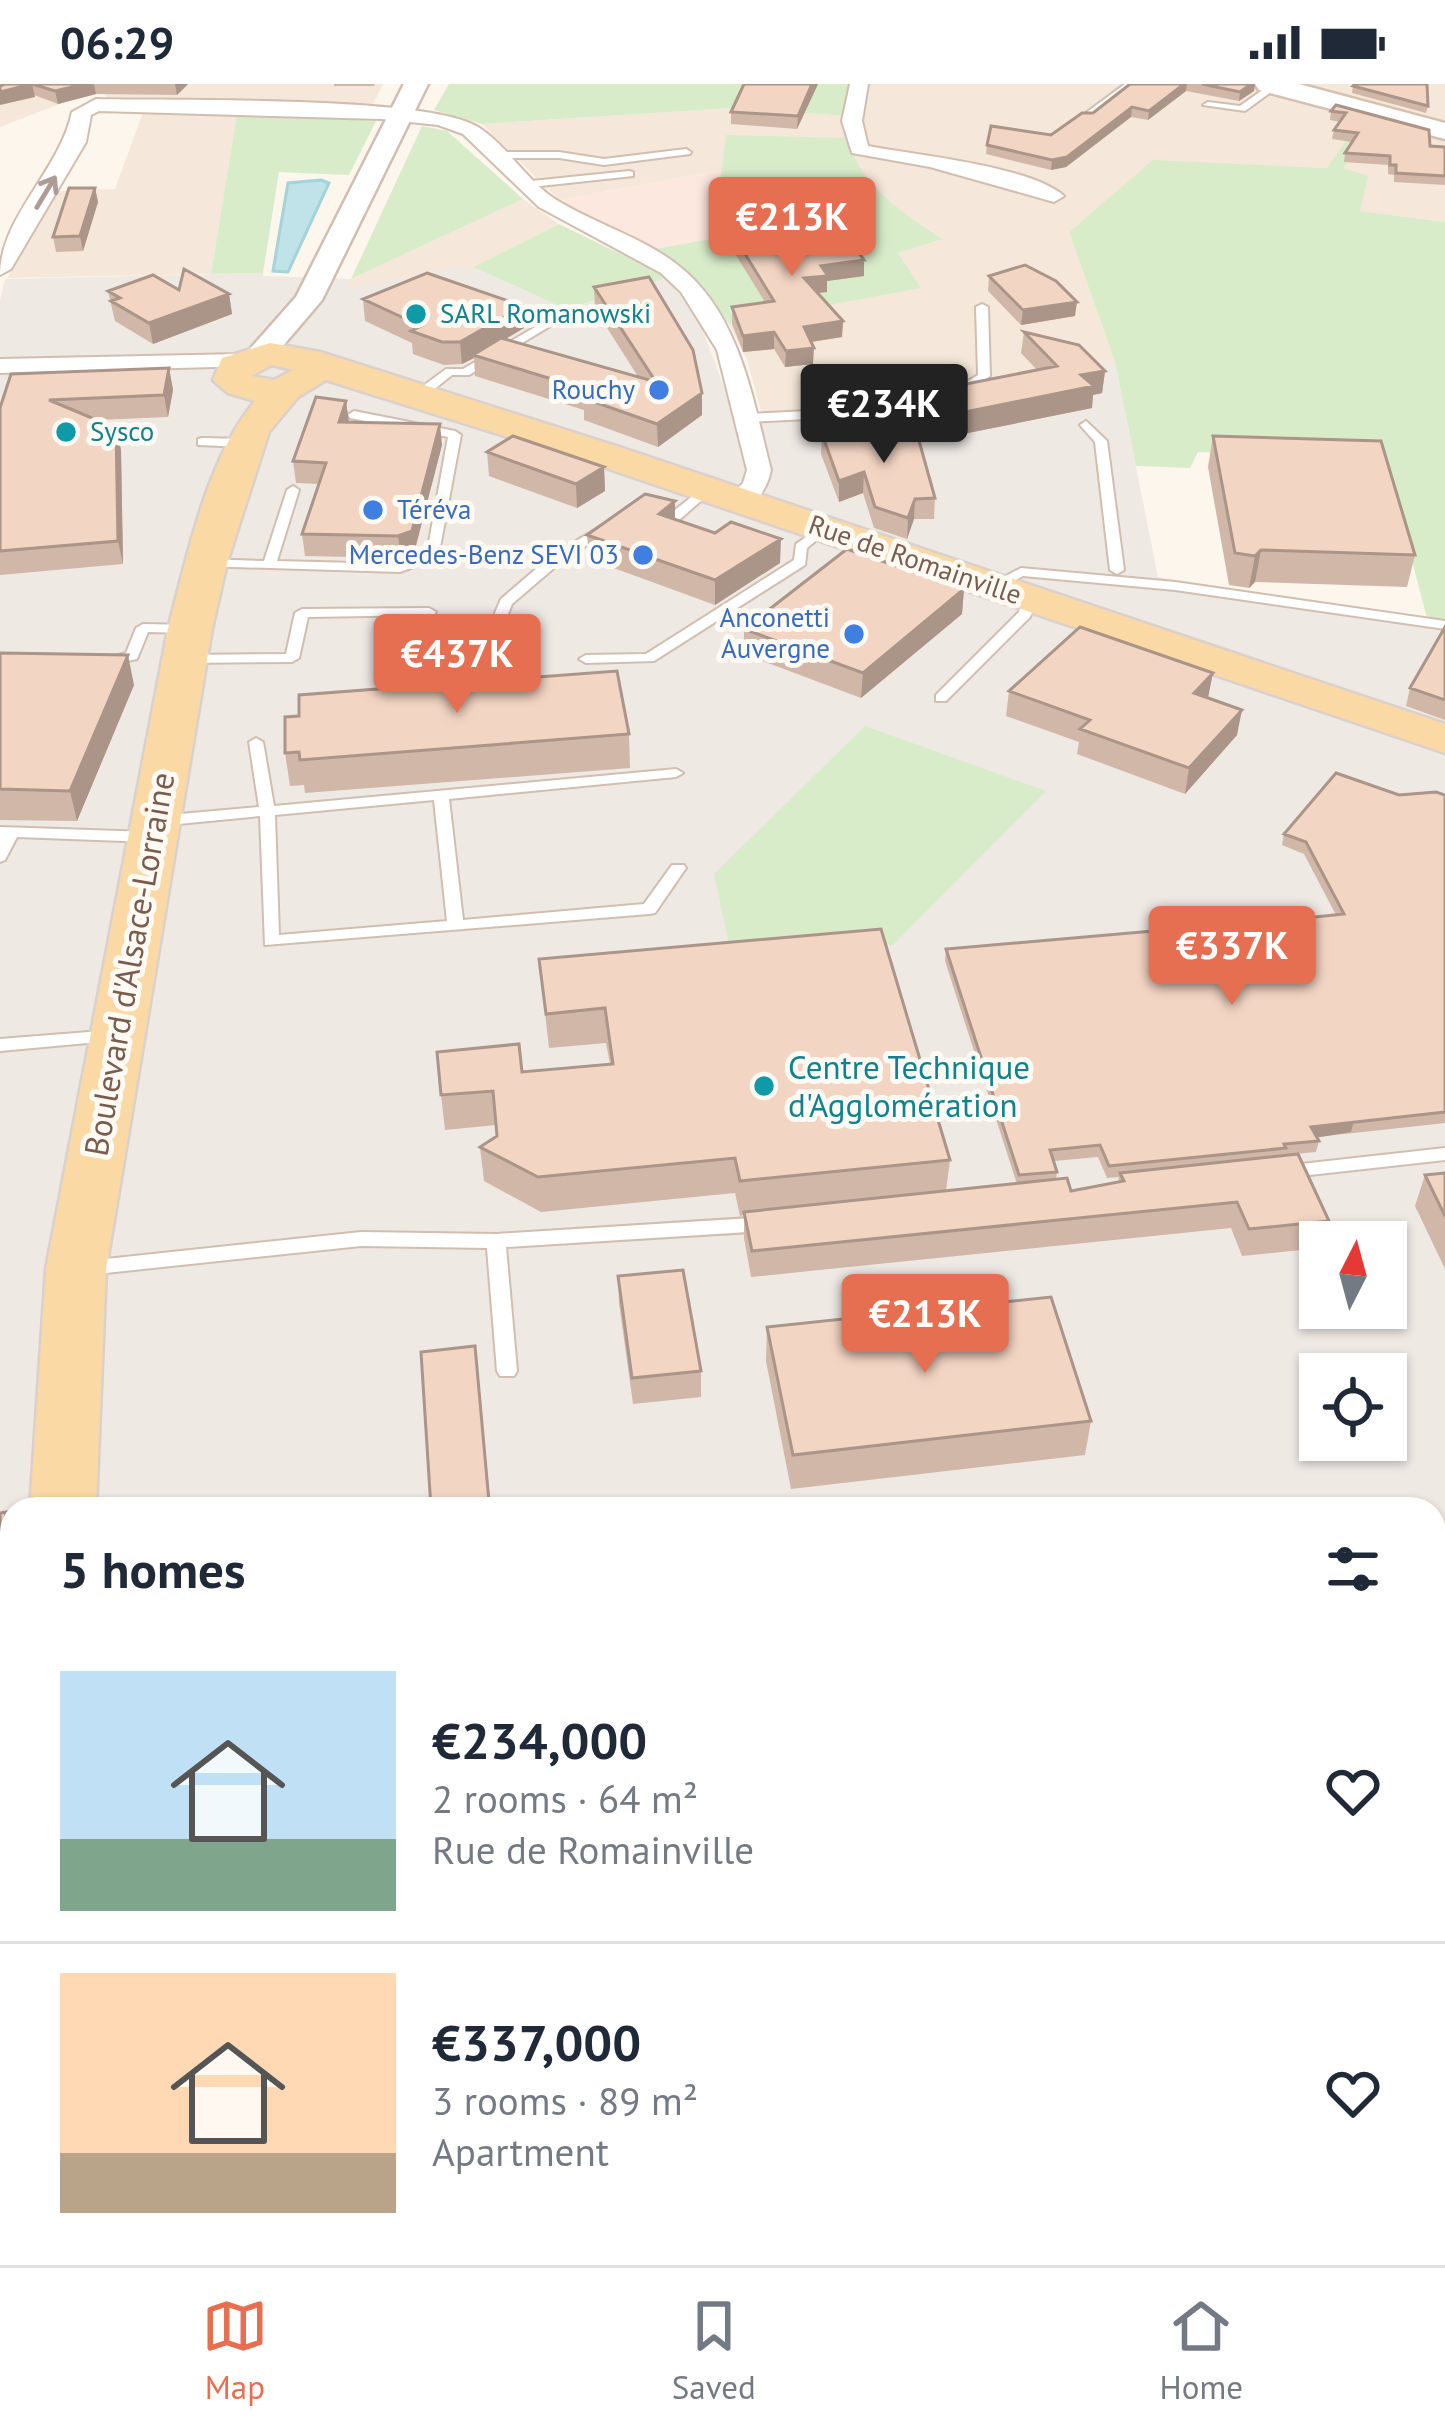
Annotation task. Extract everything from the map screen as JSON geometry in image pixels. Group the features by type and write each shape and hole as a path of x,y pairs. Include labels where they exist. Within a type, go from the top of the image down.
{"main road":[{"path":"1271,85 1445,130"},
{"name":"Rue de Romainville","path":"239,400 300,373 723,495 1445,739"},
{"name":"Boulevard d'Alsace-Lorraine","path":"64,1497 76,1269 187,644 239,400 300,373"}],"street":[{"path":"300,373 298,340 309,298 416,84"},
{"path":"859,84 852,121 859,148 865,152 930,161 1054,196"},
{"path":"0,269 76,142 92,100 441,120 470,130 522,184 569,219 679,276 728,350 759,477 723,495"},
{"name":"Boulevard d'Alsace-Lorraine","path":"239,400 309,298"},
{"path":"0,366 188,365 239,400"}],"lane":[{"path":"1086,117 1131,84"},
{"path":"1208,105 1242,110 1271,85"},
{"path":"495,155 541,154 604,162 686,152"},
{"path":"522,184 629,174"},
{"path":"747,418 850,413 969,386 984,376 982,307"},
{"path":"386,399 450,371 465,373 546,326 492,308"},
{"path":"206,563 400,568 433,555 455,435 386,399"},
{"path":"1086,425 1101,441 1117,570"},
{"path":"269,565 293,490"},
{"path":"638,506 673,518 723,495"},
{"path":"521,667 488,648 506,602 556,560 622,517"},
{"path":"586,659 649,658 800,562 801,547 824,529"},
{"path":"941,698 1025,614 1013,592 1021,572 1196,589 1445,626"},
{"path":"84,663 132,656 142,628 187,644 292,658 302,613 429,612"},
{"path":"256,742 267,809 271,940 649,909 678,868"},
{"path":"0,857 5,833 152,829 267,809 676,773"},
{"path":"441,794 455,926"},
{"path":"0,1045 114,1036"},
{"path":"1253,1175 1445,1154"},
{"path":"76,1269 361,1239 496,1241 797,1220"},
{"path":"496,1241 507,1371"}],"shaded area":[{"path":"0,84 383,84 367,117 237,115 211,274 7,278 58,191 115,189 146,104 108,101 101,88 0,127"},
{"path":"854,84 1445,84 1445,222 1359,211 1342,169 1371,119 1327,168 1153,161 1069,232 1115,362 849,418 764,423 747,360 729,324 920,288 898,253 941,238 892,205 853,165 726,136 722,170 559,200 482,124 733,108 847,116"},
{"path":"722,170 718,208 772,209 783,226 655,249 590,220 559,200"},
{"path":"523,199 559,224 473,267 345,290 351,279"},
{"path":"473,267 566,309 668,277 697,314 738,425 849,418 1115,362 1158,577 1445,621 1445,1497 0,1497 0,300 5,279 351,279 347,289"}],"green space":[{"path":"449,84 854,84 847,116 733,108 482,124 434,110"},
{"path":"237,114 376,121 349,175 279,172 263,273 211,274"},
{"path":"1363,116 1372,118 1343,168 1368,176 1360,211 1445,222 1445,621 1427,618 1385,459 1198,452 1190,468 1136,466 1115,362 1069,232 1153,160 1327,168"},
{"path":"422,126 447,131 523,199 351,279"},
{"path":"726,135 849,138 872,184 942,239 898,253 921,288 729,324 684,268 655,249 782,226 772,209 717,208"},
{"path":"559,224 668,277 566,309 473,267"},
{"path":"865,726 1046,791 893,945 731,954 714,874"}],"water":[{"path":"288,183 329,183 288,272 273,271"}],"building":[{"path":"5,84 32,84 0,92"},
{"path":"32,84 85,84 55,91"},
{"path":"744,84 812,84 798,116 731,112"},
{"path":"1130,84 1184,84 1149,111 1132,107 1067,157 1052,160 987,145 991,126 1051,135 1082,113 1093,113"},
{"path":"1202,84 1251,84 1240,92"},
{"path":"1427,84 1428,106 1353,86"},
{"path":"1336,105 1429,130 1430,146 1445,147 1445,176 1396,173 1390,156 1345,153 1358,133 1334,130 1346,113 1331,111"},
{"path":"69,188 95,188 80,236 53,237"},
{"path":"838,224 864,260 821,266 828,276 804,278 843,321 804,327 814,348 786,351 774,332 743,336 732,307 774,301 734,236 739,234 734,228"},
{"path":"1025,265 1056,281 1077,302 1023,310 989,276"},
{"path":"184,269 229,294 149,323 111,301 120,298 108,291 153,275 179,290"},
{"path":"427,273 523,306 460,342 442,342 411,331 421,326 363,299"},
{"path":"649,277 693,350 702,393 657,424 583,398 604,395 473,355 501,338 656,382 594,287"},
{"path":"1024,332 1079,345 1105,371 1081,375 1094,386 960,413 951,387 1057,366"},
{"path":"169,368 164,395 49,400 116,428 118,541 0,551 0,408 11,374"},
{"name":"Téréva","path":"316,397 346,401 339,422 440,424 412,531 398,536 302,534 326,463 293,461"},
{"path":"916,430 935,498 915,499 908,518 875,507 864,472 839,481 822,434"},
{"path":"513,436 604,467 576,484 487,452"},
{"path":"1213,436 1381,441 1415,555 1235,553"},
{"path":"645,494 675,501 659,514 715,533 731,522 781,539 715,580 587,535"},
{"name":"Anconetti Auvergne","path":"847,549 964,589 863,673 744,629"},
{"path":"1080,627 1213,673 1194,693 1242,710 1189,768 1080,729 1090,720 1009,691"},
{"path":"1445,627 1445,700 1410,688"},
{"path":"0,653 128,655 70,791 0,789"},
{"path":"617,671 629,734 300,760 299,752 285,753 285,717 299,716 299,695"},
{"path":"1336,773 1399,795 1445,795 1445,1112 1311,1127 1319,1141 1284,1144 1286,1148 1109,1166 1100,1145 1050,1150 1057,1172 1019,1175 946,949 1245,923 1242,918 1283,914 1286,920 1344,914 1306,842 1284,834"},
{"name":"Centre Technique d'Agglomération","path":"881,929 950,1160 740,1181 735,1158 538,1177 480,1147 497,1136 493,1091 441,1095 437,1052 519,1044 522,1072 613,1064 605,1008 546,1014 539,959"},
{"path":"1298,1154 1329,1221 1249,1229 1237,1202 752,1251 744,1212 1067,1178 1071,1191 1124,1181 1120,1173"},
{"path":"1445,1173 1445,1216 1425,1175"},
{"path":"683,1270 701,1371 632,1378 618,1276"},
{"path":"1051,1297 1091,1421 793,1455 767,1327"},
{"path":"475,1346 489,1497 430,1497 421,1352"}],"place":[{"name":"SARL Romanowski","path":"416,314"},
{"name":"Rouchy","path":"659,390"},
{"name":"Sysco","path":"66,432"},
{"name":"Téréva","path":"373,510"},
{"name":"Mercedes-Benz SEVI 03","path":"643,555"},
{"name":"Anconetti Auvergne","path":"854,634"},
{"name":"Centre Technique d'Agglomération","path":"764,1086"}]}
